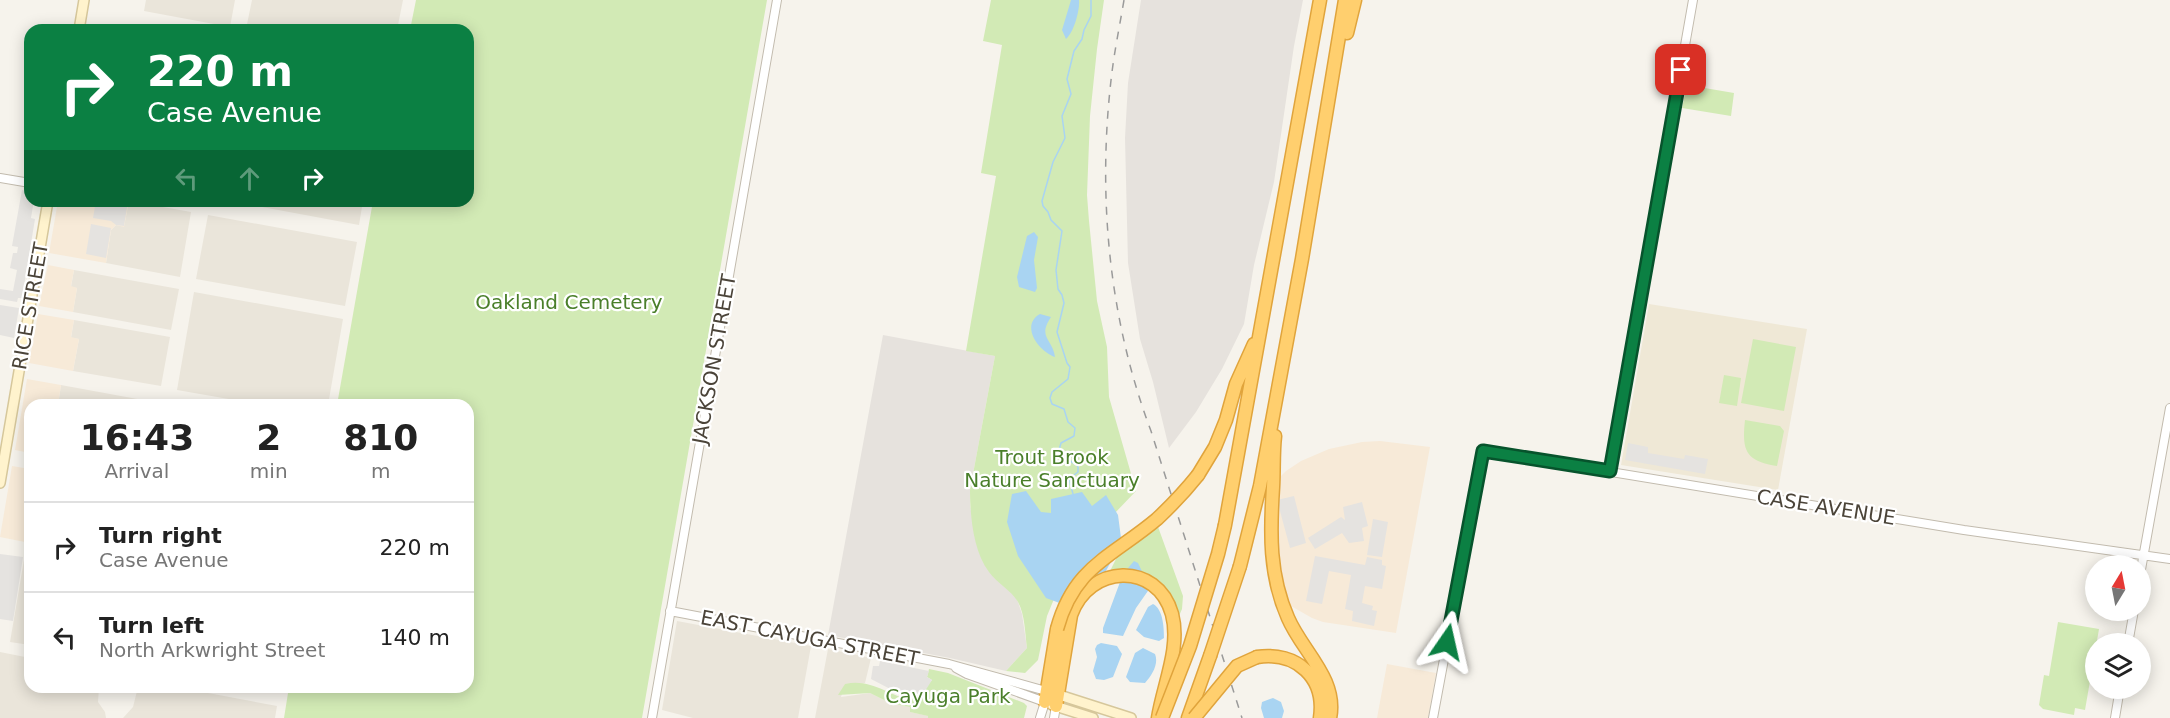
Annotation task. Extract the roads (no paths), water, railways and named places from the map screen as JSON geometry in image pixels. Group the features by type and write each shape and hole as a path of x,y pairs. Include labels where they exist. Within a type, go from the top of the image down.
{"highway":[{"path":"1310,59 1312,0"},
{"path":"1160,718 1190,646 1225,525 1320,0"},
{"path":"1188,718 1203,682 1240,566 1260,486 1345,0"},
{"path":"1328,103 1355,0"},
{"path":"1052,702 1065,603 1088,571 1156,519 1183,493 1198,474 1215,447 1229,412 1236,384 1261,327"},
{"path":"1279,381 1270,528 1272,562 1288,619 1327,685 1331,704 1330,718"},
{"path":"1063,630 1079,598 1090,586 1104,578 1128,576 1141,579 1161,593 1173,617 1174,641 1160,718"},
{"path":"1194,718 1238,666 1257,657 1276,656 1288,659 1304,668 1315,681 1321,700 1320,718"}],"main road":[{"path":"80,24 84,0"},
{"name":"RICE STREET","path":"0,483 47,207"},
{"name":"EAST CAYUGA STREET","path":"1052,702 1093,718"},
{"name":"EAST CAYUGA STREET","path":"1052,702 1131,718"}],"street":[{"name":"JACKSON STREET","path":"652,718 777,0"},
{"path":"1610,471 1693,0"},
{"path":"0,178 24,182"},
{"path":"2144,555 2170,408"},
{"name":"CASE AVENUE","path":"1433,718 1483,451 1964,530 2144,555"},
{"name":"CASE AVENUE","path":"2151,556 2170,559"},
{"name":"EAST CAYUGA STREET","path":"670,611 950,664 1052,702"},
{"path":"2115,718 2118,699"},
{"path":"1040,718 1052,702"}],"water":[{"path":"1071,0 1079,0 1079,9 1074,26 1066,39 1062,30"},
{"path":"1034,232 1038,237 1034,260 1037,288 1035,292 1019,287 1017,277 1027,236"},
{"path":"1040,314 1051,317 1045,330 1055,357 1038,344 1031,331 1034,319"},
{"path":"1026,491 1041,512 1051,513 1051,499 1082,492 1092,506 1106,495 1118,515 1121,538 1118,549 1102,578 1073,608 1046,598 1018,556 1007,522 1012,494"},
{"path":"1134,561 1138,563 1150,588 1136,608 1123,636 1103,633 1123,574"},
{"path":"1153,604 1161,614 1163,624 1164,638 1159,641 1144,637 1136,630 1148,607"},
{"path":"1101,643 1117,646 1122,654 1113,677 1104,680 1096,679 1093,671 1097,657 1095,649"},
{"path":"1143,648 1155,654 1154,669 1145,683 1130,682 1126,677 1135,653"},
{"path":"1273,698 1281,702 1284,711 1282,718 1264,718 1262,702"}],"waterway":[{"path":"1073,494 1069,479 1078,472 1078,466 1061,455 1059,450 1061,443 1074,436 1075,428 1068,422 1064,409 1052,404 1050,398 1052,392 1068,379 1070,367 1057,332 1064,303 1058,289 1056,270 1062,231 1051,220 1042,201 1053,162 1065,138 1062,116 1071,94 1067,79 1074,51 1082,39 1091,16 1091,0"}],"railway":[{"path":"1124,0 1112,72 1106,163 1106,208 1116,299 1136,388 1242,718"}],"park label":[{"name":"Oakland Cemetery","path":"569,302"},
{"name":"Trout Brook Nature Sanctuary","path":"1052,468"},
{"name":"Cayuga Park","path":"948,696"}]}
